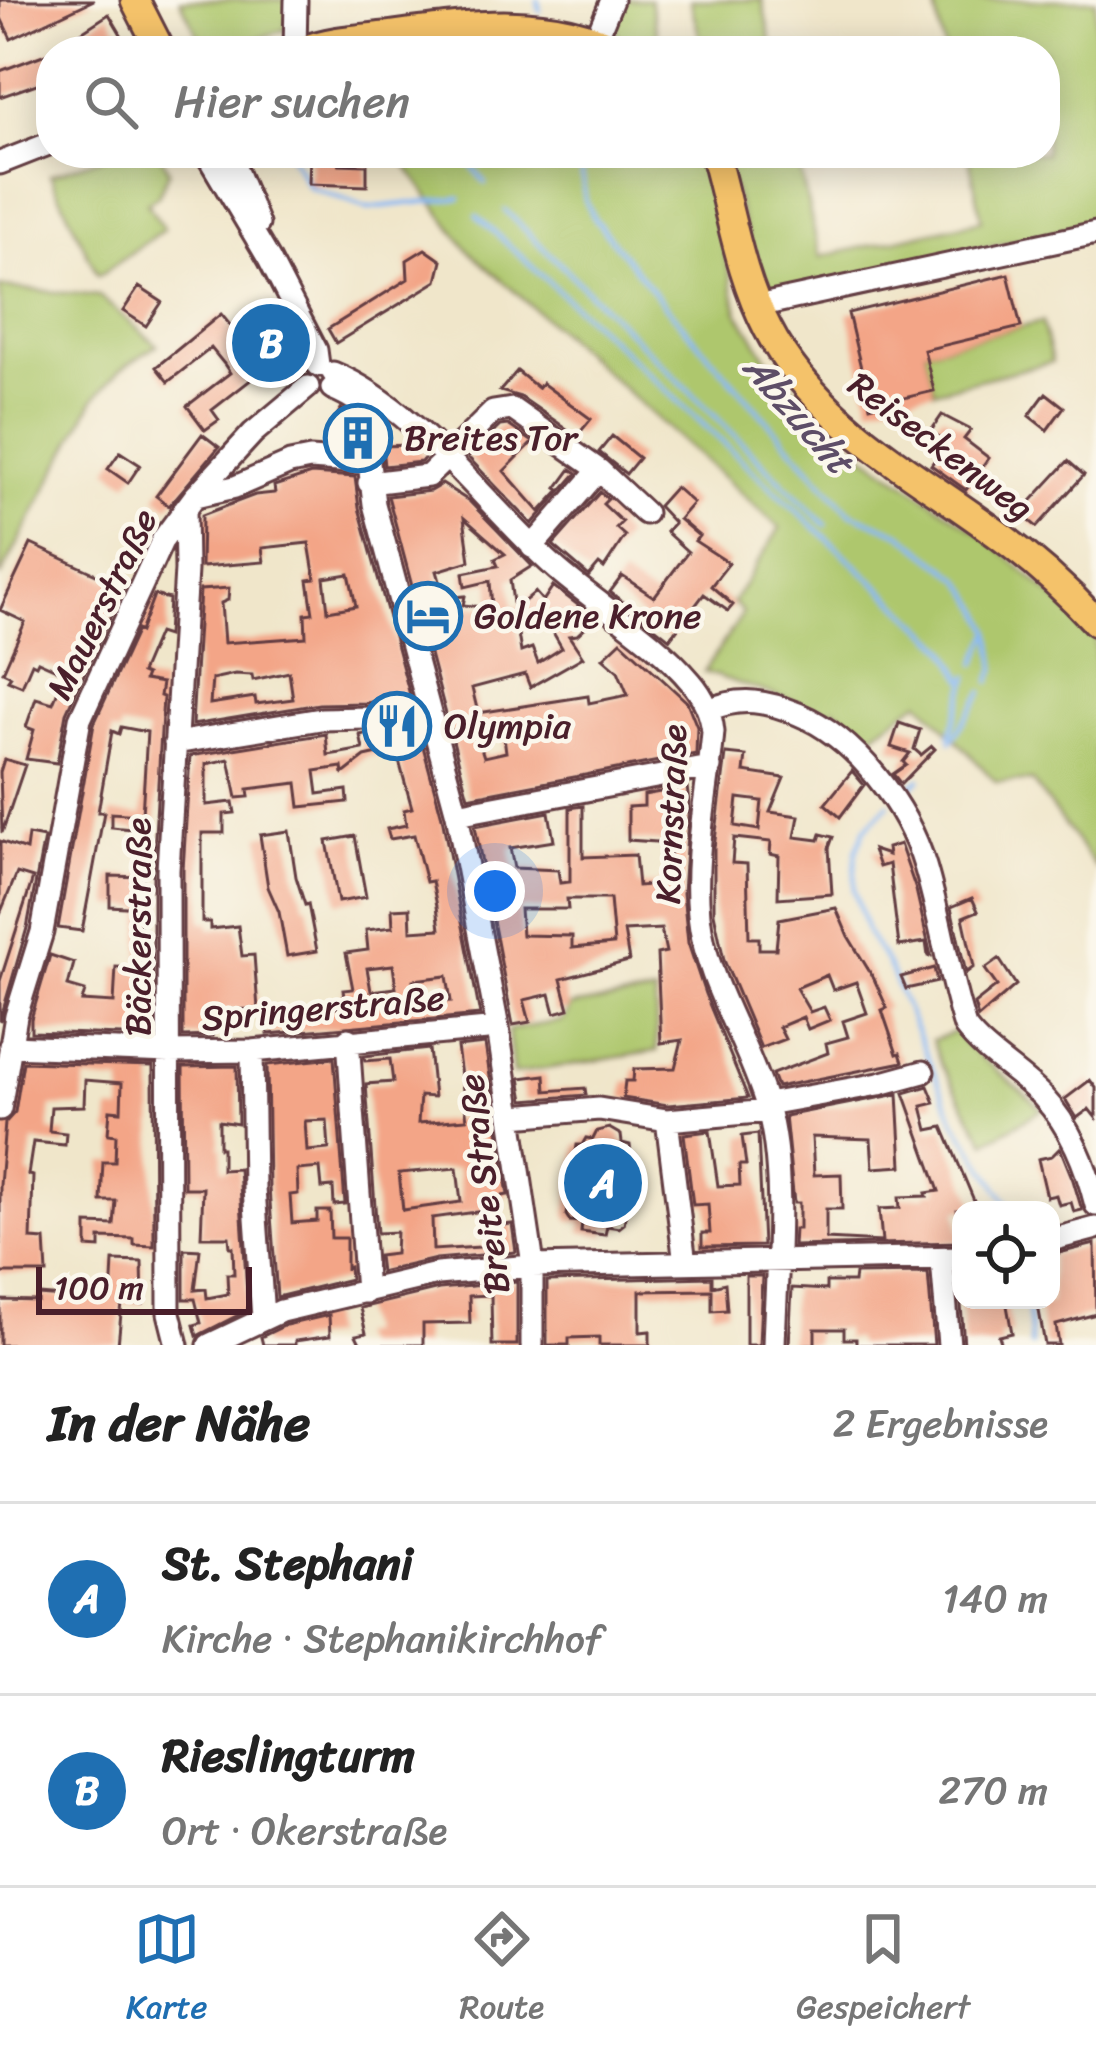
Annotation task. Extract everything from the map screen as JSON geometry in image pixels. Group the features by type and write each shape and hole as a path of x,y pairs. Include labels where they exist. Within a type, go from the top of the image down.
{"main road":[{"path":"138,0 157,36"},
{"path":"397,36 507,26 580,36"},
{"name":"Reiseckenweg","path":"714,168 757,306 790,364 838,418 890,461 1016,548 1092,611"}],"street":[{"path":"296,0 298,36"},
{"path":"610,36 612,0"},
{"path":"0,163 36,149"},
{"path":"215,168 269,259 328,375 368,412 370,430"},
{"path":"236,168 269,259"},
{"path":"757,306 1096,232"},
{"name":"Mauerstraße","path":"0,1108 10,1046 42,932 80,719 153,559 190,502 253,433 308,388 320,395 328,375"},
{"name":"Kornstraße","path":"328,375 364,386 399,410 532,547 679,670 709,710 713,731 698,880 702,939 712,976 768,1107 776,1159 774,1345"},
{"path":"190,502 310,459 428,476 494,412 512,409 599,470 645,513"},
{"name":"Breite Straße","path":"368,467 457,814 498,1028 532,1266 532,1345"},
{"path":"532,547 599,470"},
{"name":"Bäckerstraße","path":"177,1345 169,1312 168,870 190,502"},
{"path":"709,710 734,700 749,700 804,716 851,751 891,799 925,864 965,1027 1042,1096 1080,1153 1095,1195"},
{"path":"175,742 321,718 368,718 427,707"},
{"path":"457,814 710,767"},
{"name":"Springerstraße","path":"10,1046 252,1051 498,1028"},
{"path":"348,1039 366,1292"},
{"path":"252,1051 254,1190 263,1317"},
{"path":"513,1116 599,1109 667,1120 768,1107 922,1072"},
{"path":"667,1120 685,1263"},
{"path":"1060,1238 1096,1228"},
{"path":"209,1345 263,1317 437,1274 532,1266 951,1258 949,1345"}],"green space":[{"path":"180,0 290,0 285,30 266,36 198,36"},
{"path":"621,0 650,0 658,36 619,36"},
{"path":"690,0 762,0 770,36 699,36"},
{"path":"1096,0 1096,223 779,293 762,285 727,168 799,168 820,257 982,220 971,168 1060,168 1060,36 942,36 934,3"},
{"path":"71,168 167,168 158,196 147,203 164,229 98,276 50,175"},
{"path":"408,168 704,168 738,312 773,367 852,446 987,539 1096,634 1096,868 1032,781 996,782 920,701 866,739 835,708 829,713 704,672 743,613 733,602 780,528 467,249"},
{"path":"0,287 99,296 157,345 120,370 94,399 0,578"},
{"path":"1042,322 1052,362 934,391 924,350"},
{"path":"655,994 657,1051 513,1074 508,1030 563,1021 571,1006"},
{"path":"957,1031 965,1044 1043,1109 986,1142 940,1063 932,1040"}],"building":[{"path":"0,0 94,0 11,39 0,16"},
{"path":"109,14 122,36 75,36"},
{"path":"36,58 36,84 0,97 0,71"},
{"path":"310,168 367,168 367,186 309,184"},
{"path":"425,249 442,261 437,281 336,343 328,329 408,279 407,260"},
{"path":"1008,274 1021,327 924,350 934,391 870,406 848,313"},
{"path":"139,287 162,302 146,326 123,311"},
{"path":"221,314 243,341 260,322 280,321 294,348 286,362 267,367 212,410 219,420 205,430 187,406 230,373 224,364 211,348 168,382 156,367"},
{"path":"517,371 591,419 577,436 521,397 500,391"},
{"path":"1046,393 1064,407 1047,430 1029,416"},
{"path":"341,409 351,417 361,442 356,447 340,446 333,422"},
{"path":"942,415 971,430 964,439 989,458 966,490 931,465 947,443 931,431"},
{"path":"508,425 533,442 504,471 540,512 571,469 577,473 532,524 468,457 500,426"},
{"path":"202,434 219,447 169,506 156,496"},
{"path":"612,436 639,458 626,474 599,452"},
{"path":"412,445 425,457 421,462 384,466 382,446"},
{"path":"120,452 140,465 128,483 108,469"},
{"path":"1068,461 1084,475 1037,527 1020,513"},
{"path":"311,474 355,477 359,508 410,695 192,725 200,590 229,588 228,600 221,603 224,643 306,637 305,614 313,613 308,580 315,579 309,543 262,548 264,562 201,567 202,515 255,495 275,493 274,486","holes":["349,574 356,606 328,611 324,578","289,672 293,699 256,704 255,697 210,704 212,679 235,674 252,675 253,680"]},
{"path":"442,484 469,501 532,566 510,580 514,610 535,592 543,601 553,586 595,618 577,635 569,636 583,657 530,687 525,674 472,688 478,713 588,696 589,703 628,695 618,671 603,658 621,641 687,702 697,727 696,754 468,797 388,496 430,491","holes":["464,518 505,554 495,559 498,566 463,573 465,587 490,581 492,608 463,605 465,596 445,598 437,571 470,561","543,615 562,648 538,663 532,648 521,652 517,628","503,728 506,752 484,757 476,733"]},
{"path":"675,487 693,503 679,519 699,536 695,541 729,563 711,586 733,605 728,611 704,594 670,639 610,592 622,576 654,597 688,552 666,532 674,523 658,506"},
{"path":"600,492 608,499 603,504 622,522 616,528 625,536 604,568 599,564 589,576 553,545"},
{"path":"31,544 124,587 66,713 57,763 26,759 34,730 26,727 36,698 53,703 65,673 38,661 32,663 22,686 3,672 25,622 0,610"},
{"path":"154,595 169,599 167,636 158,633 141,673 146,675 144,680 162,683 163,697 153,870 153,1036 31,1032 50,955 74,963 68,986 85,991 82,1001 114,1003 116,967 139,968 141,908 110,906 110,876 143,877 144,836 141,830 111,827 111,813 142,815 147,732 121,727 119,734 112,731 98,812 104,812 82,931 58,928 94,724"},
{"path":"899,723 920,730 914,749 921,755 932,746 935,749 901,784 893,774 906,765 903,762 910,753 891,747"},
{"path":"417,724 442,817 480,1015 268,1034 266,1016 346,1007 343,990 353,989 346,953 368,950 366,930 393,927 392,909 410,908 411,931 440,929 437,906 414,835 390,839 387,829 406,825 404,810 412,808 396,750 365,757 343,774 342,767 315,771 318,794 347,790 348,802 300,807 297,783 248,789 249,797 237,798 229,759 206,764 206,805 233,802 235,813 224,814 224,833 202,833 202,922 210,922 210,929 238,926 242,956 254,955 258,1009 215,1010 213,1036 183,1037 183,870 190,756 326,734 328,755 363,749 360,735","holes":["393,965 396,988 371,991 367,968","447,976 451,1001 416,1003 413,980"]},
{"path":"726,754 746,756 744,772 784,778 770,812 799,816 795,837 833,837 829,848 832,894 778,898 779,856 770,854 771,842 734,838 732,863 747,864 749,938 759,938 759,949 776,949 779,919 836,908 887,1008 882,1010 903,1062 777,1087 772,1074 828,1053 826,1043 848,1037 843,1021 867,1013 856,982 833,990 827,975 796,988 810,1012 824,1007 830,1020 808,1029 803,1017 779,1027 785,1039 761,1048 724,960 714,913 714,848","holes":["738,798 762,801 759,830 735,826"]},
{"path":"4,759 25,765 2,833 0,772"},
{"path":"852,771 864,785 840,817 825,804"},
{"path":"687,787 683,893 688,943 748,1098 668,1105 623,1098 625,1081 633,1081 634,1069 675,1068 682,1040 661,1043 657,954 666,952 661,929 624,931 629,961 561,979 569,1009 555,1013 550,994 524,1000 530,1022 513,1025 475,826 549,812 554,841 510,848 514,868 558,870 560,883 570,882 570,808 583,806 583,857 635,855 638,886 662,884 671,843 628,840 628,807 644,806 644,795","holes":["567,899 610,899 614,944 572,948 572,936 522,935 520,909 568,909"]},
{"path":"289,831 296,877 308,904 317,951 287,956 260,835"},
{"path":"28,835 44,838 27,928 0,1021 0,981 33,878 17,873 0,914 0,841 26,850"},
{"path":"355,836 366,897 338,902 327,841"},
{"path":"900,844 931,956 926,942 899,946 889,864 879,867 873,850 888,855 887,848"},
{"path":"972,898 978,911 963,917 974,967 966,973 951,907"},
{"path":"999,959 1016,985 978,1018 974,1004 997,986 985,969"},
{"path":"934,968 937,982 906,989 901,977"},
{"path":"485,1044 508,1195 490,1198 491,1210 432,1218 433,1250 496,1246 494,1226 512,1224 516,1252 436,1259 380,1272 378,1256 395,1254 396,1232 377,1233 366,1084 393,1082 390,1059 365,1061 364,1056 429,1049 434,1097 420,1096 418,1123 467,1119 457,1047","holes":["457,1168 461,1202 403,1210 399,1173"]},
{"path":"334,1058 345,1204 334,1205 333,1187 322,1188 320,1168 297,1170 298,1194 290,1195 292,1223 317,1221 317,1211 330,1211 331,1238 346,1238 350,1279 277,1297 269,1188 267,1065","holes":["327,1120 329,1149 307,1151 305,1121"]},
{"path":"23,1062 153,1066 154,1246 134,1245 134,1239 100,1238 100,1248 87,1247 87,1224 114,1225 116,1201 101,1201 103,1162 115,1162 116,1135 108,1134 110,1110 121,1111 122,1083 85,1080 84,1106 51,1107 49,1131 66,1133 65,1145 33,1142 28,1175 33,1176 31,1239 45,1240 47,1273 0,1273 5,1123 15,1112"},
{"path":"237,1066 238,1124 219,1121 219,1148 222,1170 239,1169 248,1310 197,1336 194,1325 201,1323 195,1299 184,1299 184,1249 200,1250 195,1290 206,1289 207,1298 228,1294 227,1274 234,1274 233,1247 229,1237 201,1237 203,1188 184,1188 183,1067"},
{"path":"545,1075 546,1091 585,1088 586,1095 524,1100 520,1078"},
{"path":"1090,1080 1096,1088 1096,1118 1089,1109 1077,1118 1065,1099"},
{"path":"928,1086 935,1103 922,1106 928,1130 943,1127 974,1201 952,1201 952,1242 793,1246 799,1203 794,1203 785,1116 898,1094 902,1166 873,1168 871,1139 812,1137 814,1175 841,1174 842,1209 826,1209 826,1239 882,1242 879,1209 900,1208 899,1197 939,1191 904,1093"},
{"path":"609,1128 621,1135 622,1143 630,1145 636,1156 624,1224 607,1226 605,1235 581,1232 582,1222 570,1221 566,1215 577,1145"},
{"path":"710,1131 718,1186 740,1185 739,1165 746,1165 742,1136 758,1134 763,1246 702,1247 702,1233 710,1233 708,1204 693,1205 684,1134"},
{"path":"1060,1148 1082,1210 1074,1212 1071,1202 1060,1205 1056,1195 1047,1197 1038,1159"},
{"path":"1095,1244 1096,1314 1056,1325 1059,1345 1045,1345 1039,1309 1060,1309 1060,1253"},
{"path":"113,1261 142,1262 143,1304 122,1303 118,1345 0,1345 0,1300 38,1301 38,1295 111,1301"},
{"path":"928,1273 934,1345 856,1345 856,1339 844,1339 844,1329 815,1329 815,1344 789,1345 792,1288 826,1290 826,1282 854,1282 855,1274"},
{"path":"746,1276 762,1276 759,1345 746,1345"},
{"path":"712,1277 712,1286 725,1283 727,1310 712,1311 712,1290 640,1291 640,1332 650,1331 650,1345 599,1345 599,1337 547,1345 547,1281"},
{"path":"517,1282 517,1345 492,1345 491,1295 469,1296 470,1323 423,1324 423,1345 361,1345 356,1335 366,1333 360,1308 439,1289"},
{"path":"961,1309 1008,1309 1012,1333 999,1336 1002,1345 964,1345"},
{"path":"329,1315 330,1336 295,1341 295,1345 263,1345 261,1337 286,1325"}],"waterway":[{"name":"Abzucht","path":"538,0 540,11"},
{"path":"298,168 309,187 368,208 460,198"},
{"path":"474,168 485,183"},
{"name":"Abzucht","path":"581,168 593,217 661,301 849,512 902,534 962,580 991,631 996,668 990,682"},
{"path":"505,210 826,525"},
{"path":"477,216 946,648 965,680"},
{"path":"976,664 991,631"},
{"path":"950,735 969,676"},
{"name":"Abzucht","path":"951,741 983,692"},
{"name":"Abzucht","path":"898,797 920,779"},
{"name":"Abzucht","path":"889,804 865,829 856,851 854,890 868,935 887,963 955,1121 1006,1201"},
{"name":"Abzucht","path":"1028,1309 1031,1345"}],"place":[{"name":"Rieslingturm","path":"271,343"},
{"name":"Breites Tor","path":"358,438"},
{"name":"Goldene Krone","path":"428,616"},
{"name":"Olympia","path":"397,726"},
{"name":"St. Stephani","path":"603,1183"}]}
